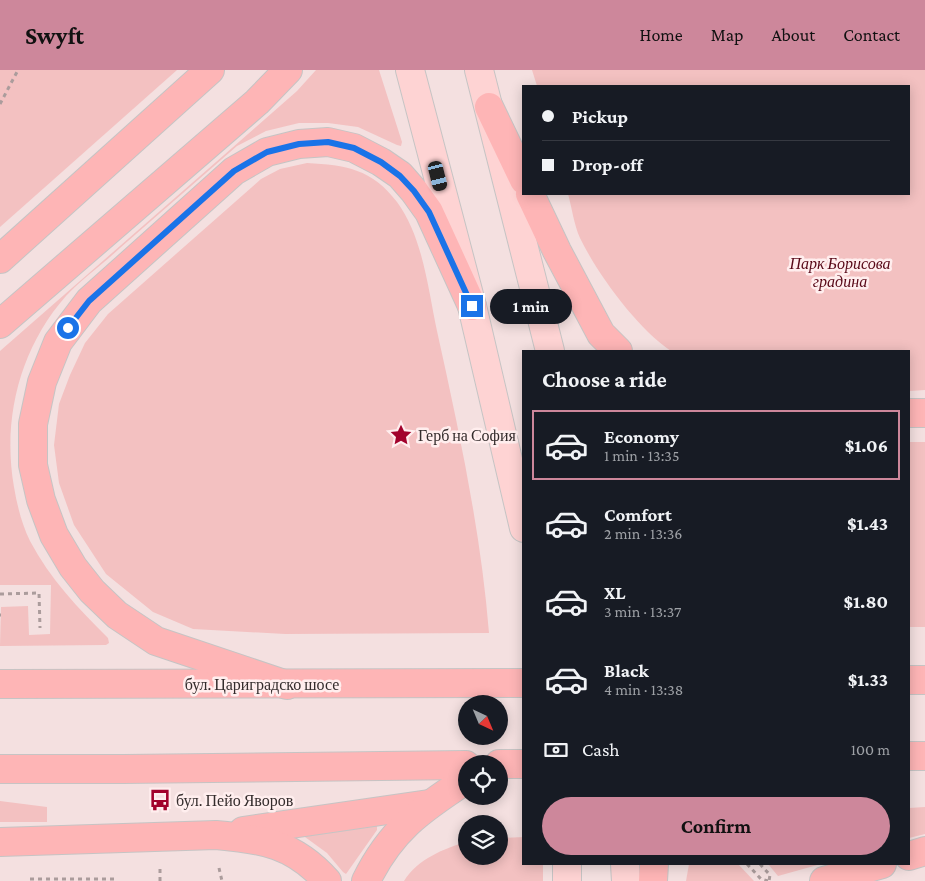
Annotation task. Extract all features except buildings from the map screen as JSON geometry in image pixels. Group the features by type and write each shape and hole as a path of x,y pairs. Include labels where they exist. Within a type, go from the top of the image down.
{"highway":[{"path":"0,259 210,70"},
{"path":"0,324 257,102 288,70"},
{"path":"489,107 522,176"},
{"path":"287,685 156,641 117,615 92,591 72,567 54,535 41,500 32,465 33,424 42,382 58,342 89,301 234,171 267,152 299,144 328,142 354,148 381,162 400,176 429,212 472,306"},
{"path":"530,195 557,251 602,334 617,350"},
{"path":"910,413 925,413"},
{"path":"910,680 925,680"},
{"name":"бул. Цариградско шосе","path":"0,684 287,685 522,683"},
{"path":"910,756 925,756"},
{"path":"508,764 522,764"},
{"path":"0,769 458,765"},
{"path":"366,881 376,860 397,832 429,804 458,785"},
{"path":"0,842 216,835 429,804"},
{"path":"216,835 252,838 277,845 301,857 327,881"},
{"path":"910,856 925,851"},
{"path":"653,881 654,865"},
{"path":"824,881 879,865"}],"main road":[{"path":"410,70 472,306 522,519"},
{"path":"479,70 550,350"},
{"path":"567,865 567,881"},
{"path":"625,865 626,881"}],"path":[{"path":"0,104 18,70"},
{"path":"0,594 39,593 40,628"},
{"path":"218,863 222,881"},
{"path":"748,865 761,879 768,881 770,875 761,865"},
{"path":"30,879 115,879 115,881"}],"green space":[{"path":"0,70 177,70 0,227"},
{"path":"316,70 379,70 402,142 401,146 358,127 328,123 299,123 266,131 237,146 72,290 50,316 37,338 26,361 13,410 11,461 18,508 30,541 46,568 75,604 108,638 109,643 106,645 0,646 1,607 28,606 29,635 50,634 51,585 0,585 0,351 297,91"},
{"name":"Парк Борисова градина","path":"532,70 925,70 925,390 910,391 910,350 670,350 632,315 597,268 578,233 568,195 910,195 910,85 537,85"},
{"path":"307,163 346,168 357,171 378,182 397,202 413,231 427,281 461,444 481,557 489,633 285,634 193,629 153,612 106,574 74,525 59,483 54,445 59,404 85,343 108,314 261,179 280,169"},
{"path":"910,442 925,442 925,627 910,627"},
{"path":"0,801 47,807 47,822 0,822"},
{"path":"925,807 925,834 910,838 910,808"},
{"path":"377,825 377,830 346,874 327,853 303,834"},
{"path":"522,837 522,865 543,865 543,881 404,881 424,861 458,845 458,865 508,865 508,838"},
{"path":"689,865 739,865 754,881 686,881"},
{"path":"769,865 817,865 778,876"}],"place":[{"name":"Герб на София","path":"401,435"},
{"name":"бул. Пейо Яворов","path":"160,800"}],"route":[{"path":"68,328 89,301 234,171 267,152 299,144 328,142 354,148 381,162 400,176 414,191 429,212 472,306"}]}
